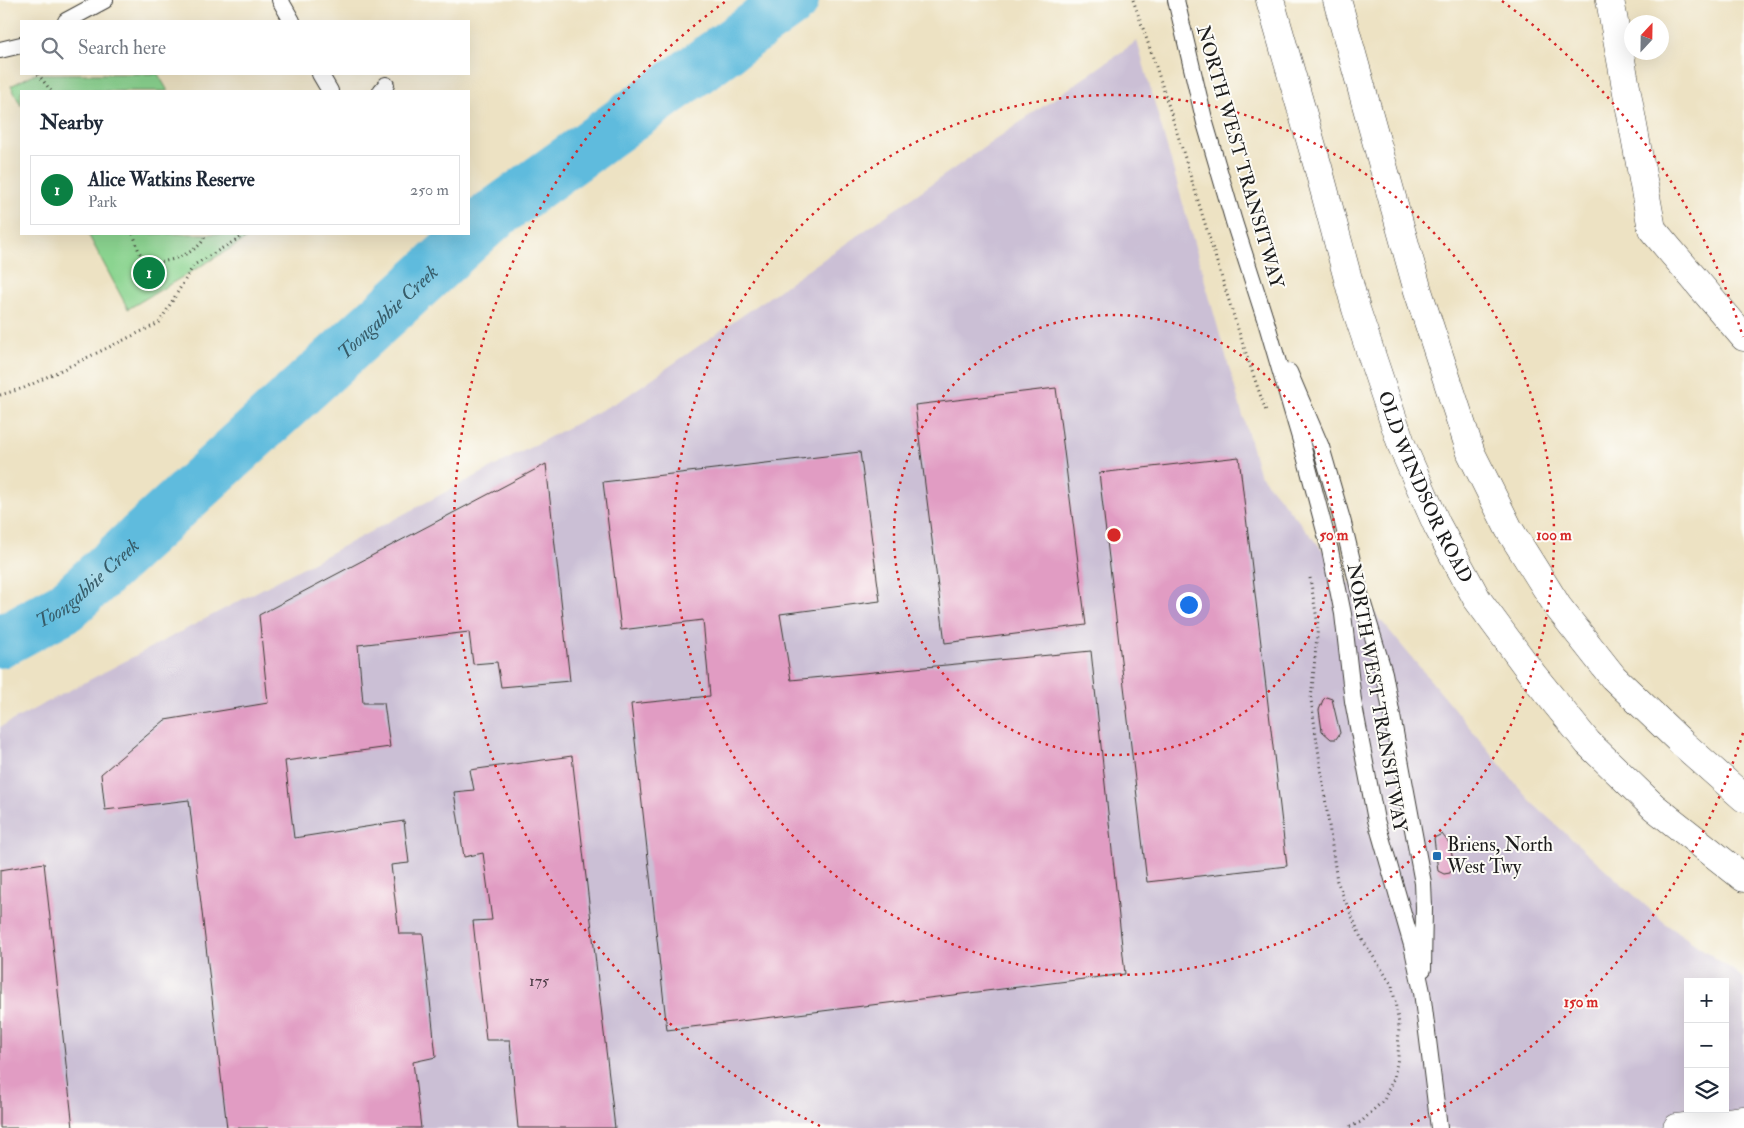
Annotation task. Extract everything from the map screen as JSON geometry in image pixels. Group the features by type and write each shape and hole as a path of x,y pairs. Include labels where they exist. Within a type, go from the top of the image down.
{"main road":[{"name":"OLD WINDSOR ROAD","path":"1270,0 1356,309 1402,446 1437,525 1477,599 1533,675 1588,743 1654,807 1744,878"},
{"path":"1337,0 1418,291 1471,453 1509,529 1558,607 1613,677 1682,743 1744,798"},
{"path":"1610,0 1652,229 1744,337"},
{"path":"1677,1128 1744,1120"}],"lane":[{"path":"68,20 105,0"},
{"path":"280,0 291,20"},
{"name":"NORTH WEST TRANSITWAY","path":"1176,0 1205,123 1301,441 1330,550 1343,614 1353,701 1376,820 1412,945 1422,992 1439,1128"},
{"path":"0,50 20,45"},
{"path":"321,75 329,90"},
{"name":"NORTH WEST TRANSITWAY","path":"1267,325 1321,447 1343,523 1360,594 1384,673 1423,882 1422,992"}],"path":[{"path":"1133,0 1156,63 1246,356 1266,412"},
{"path":"39,75 50,90"},
{"path":"133,235 139,252 144,258 151,262 156,262 178,257 195,249 201,245 203,235"},
{"path":"0,395 24,388 159,324 194,265 244,235"},
{"path":"1309,571 1318,625 1311,700 1337,881 1361,938 1392,985 1398,1024 1398,1058 1394,1077 1384,1100 1361,1122 1347,1128"}],"shaded area":[{"path":"1137,41 1259,473 1532,803 1666,924 1744,978 1744,1128 0,1128 0,727 624,398"}],"green space":[{"path":"32,75 159,75 167,90 20,90 20,104 11,86"},
{"path":"89,235 249,235 250,237 128,309"}],"building":[{"path":"1056,388 1086,625 945,643 915,405"},
{"path":"860,452 880,601 780,614 791,680 1091,651 1125,974 667,1030 631,704 710,696 703,620 621,630 603,482"},
{"path":"1239,457 1287,866 1147,882 1099,473"},
{"path":"546,464 570,681 501,687 497,662 473,664 469,632 358,645 363,703 384,703 390,747 285,761 294,838 404,821 409,863 391,865 399,934 423,934 436,1057 413,1062 421,1128 227,1128 189,800 105,810 101,774 165,720 268,703 259,615"},
{"path":"1326,697 1332,699 1340,733 1336,739 1331,739 1322,731 1319,710"},
{"path":"572,756 615,1128 518,1128 510,1040 486,1040 473,921 492,920 483,853 464,857 454,792 474,790 470,770"},
{"path":"1442,834 1449,843 1454,863 1450,873 1444,874 1438,871 1434,838"},
{"path":"44,863 73,1128 0,1128 0,870"}],"waterway":[{"name":"Toongabbie Creek","path":"0,642 65,607 492,216 793,0"}],"place":[{"name":"Alice Watkins Reserve","path":"149,273"},
{"name":"Briens, North West Twy","path":"1437,856"}]}
